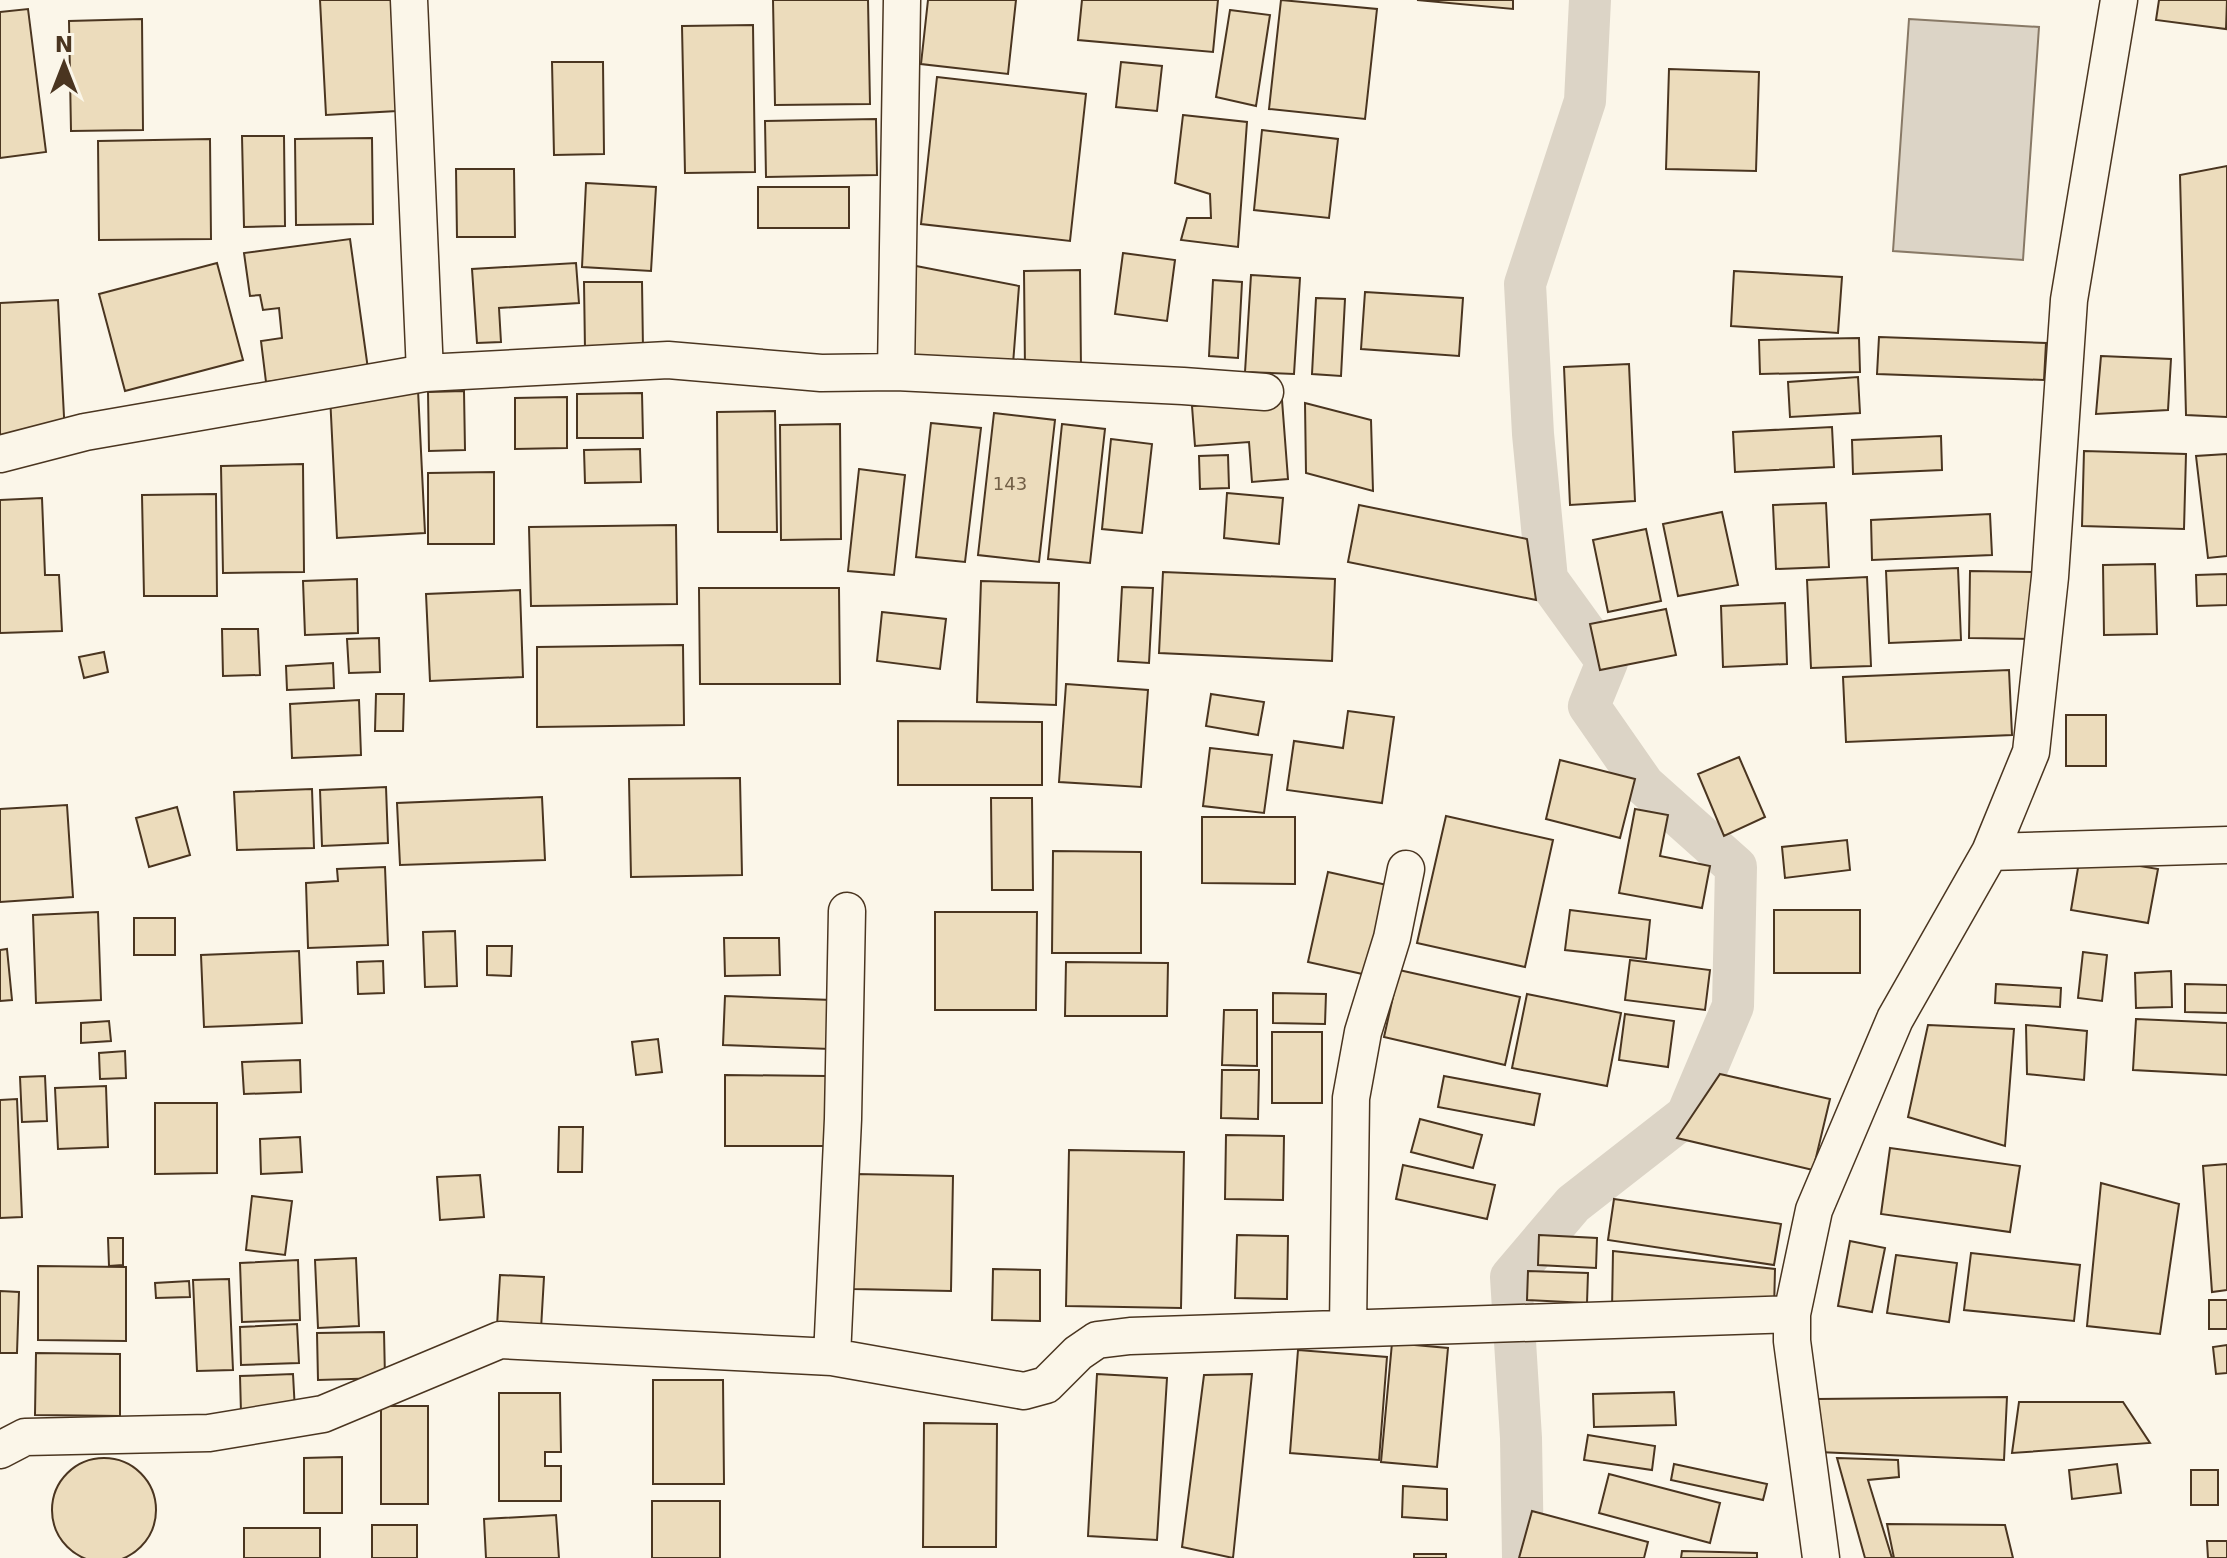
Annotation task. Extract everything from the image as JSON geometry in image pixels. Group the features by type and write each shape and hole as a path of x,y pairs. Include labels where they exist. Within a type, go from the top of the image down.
{"street":[{"path":"409,0 425,373"},
{"path":"896,372 902,0"},
{"path":"1821,1558 1792,1341 1792,1314 1814,1210 1895,1019 1990,852 2031,752 2050,577 2069,300 2119,0"},
{"path":"0,454 85,432 425,373 668,360 821,373 896,372 1265,392"},
{"path":"1990,852 2227,845"},
{"path":"1348,1328 1351,1098 1363,1032 1392,938 1406,869"},
{"path":"832,1357 843,1119 847,911"},
{"path":"0,1450 25,1437 209,1433 323,1414 500,1340 832,1357 1024,1391 1046,1385 1078,1353 1097,1340 1130,1336 1792,1314"}],"shaded area":[{"path":"1909,19 2039,27 2023,260 1893,251"}],"building":[{"path":"320,0 391,0 397,111 326,115"},
{"path":"773,0 868,0 870,104 775,105"},
{"path":"928,0 1016,0 1008,74 921,64"},
{"path":"1082,0 1218,0 1213,52 1078,40"},
{"path":"1281,0 1377,9 1365,119 1269,109"},
{"path":"1417,0 1513,0 1513,9"},
{"path":"2159,0 2227,0 2226,29 2156,20"},
{"path":"28,9 46,152 0,158 0,12"},
{"path":"1230,10 1270,15 1256,106 1216,97"},
{"path":"142,19 143,130 71,131 69,21"},
{"path":"753,25 755,172 685,173 682,26"},
{"path":"552,62 603,62 604,154 554,155"},
{"path":"1121,62 1162,66 1157,111 1116,107"},
{"path":"1669,69 1759,72 1756,171 1666,169"},
{"path":"937,77 1086,94 1070,241 921,224"},
{"path":"1183,115 1247,122 1238,247 1181,240 1187,218 1211,218 1210,194 1175,183"},
{"path":"876,119 877,175 766,177 765,121"},
{"path":"1262,130 1338,139 1329,218 1254,210"},
{"path":"242,136 284,136 285,226 244,227"},
{"path":"372,138 373,224 296,225 295,139"},
{"path":"210,139 211,239 99,240 98,141"},
{"path":"2227,166 2227,417 2186,415 2180,175"},
{"path":"456,169 514,169 515,237 457,237"},
{"path":"586,183 656,187 651,271 582,267"},
{"path":"758,187 849,187 849,228 758,228"},
{"path":"350,239 368,369 266,382 261,341 282,338 279,308 263,310 260,295 250,296 244,253"},
{"path":"1123,253 1175,260 1167,321 1115,314"},
{"path":"217,263 243,360 125,391 99,294"},
{"path":"576,263 579,303 499,308 501,342 477,343 472,269"},
{"path":"911,265 1019,286 1013,364 907,362"},
{"path":"1080,270 1081,370 1025,370 1024,271"},
{"path":"1734,271 1842,277 1838,333 1731,326"},
{"path":"1251,275 1300,278 1294,374 1245,372"},
{"path":"1213,280 1242,282 1238,358 1209,356"},
{"path":"584,282 642,282 643,349 585,350"},
{"path":"1365,292 1463,298 1459,356 1361,349"},
{"path":"1316,298 1345,299 1341,376 1312,374"},
{"path":"58,300 65,436 0,439 0,303"},
{"path":"1879,337 2046,343 2044,380 1877,374"},
{"path":"1859,338 1860,372 1760,374 1759,340"},
{"path":"2101,356 2171,359 2168,410 2096,414"},
{"path":"1629,364 1635,501 1570,505 1564,367"},
{"path":"1858,377 1860,413 1790,417 1788,382"},
{"path":"418,390 425,533 337,538 330,395"},
{"path":"464,391 465,450 429,451 428,392"},
{"path":"642,393 643,438 577,438 577,394"},
{"path":"567,397 567,448 515,449 515,398"},
{"path":"1282,400 1288,479 1252,482 1249,442 1195,446 1192,406"},
{"path":"1305,403 1371,420 1373,491 1306,473"},
{"path":"775,411 777,532 718,532 717,412"},
{"path":"994,413 1055,420 1039,562 978,555"},
{"path":"931,423 981,428 965,562 916,557"},
{"path":"840,424 841,539 781,540 780,425"},
{"path":"1062,424 1105,429 1090,563 1048,559"},
{"path":"1832,427 1834,467 1735,472 1733,432"},
{"path":"1941,436 1942,470 1853,474 1852,440"},
{"path":"1111,439 1152,444 1142,533 1102,529"},
{"path":"640,449 641,482 585,483 584,450"},
{"path":"2084,451 2186,454 2184,529 2082,526"},
{"path":"2227,454 2227,556 2208,558 2196,456"},
{"path":"1228,455 1229,488 1200,489 1199,456"},
{"path":"303,464 304,572 223,573 221,466"},
{"path":"859,469 905,475 894,575 848,571"},
{"path":"494,472 494,544 428,544 428,473"},
{"path":"1227,493 1283,498 1279,544 1224,538"},
{"path":"216,494 217,596 144,596 142,495"},
{"path":"42,498 45,575 59,575 62,631 0,633 0,500"},
{"path":"1826,503 1829,567 1776,569 1773,505"},
{"path":"1359,505 1527,539 1536,600 1348,562"},
{"path":"1722,512 1738,585 1678,596 1663,524"},
{"path":"1990,514 1992,555 1872,560 1871,520"},
{"path":"676,525 677,604 531,606 529,527"},
{"path":"1646,529 1661,601 1608,612 1593,540"},
{"path":"2155,564 2157,634 2104,635 2103,565"},
{"path":"1958,568 1961,640 1889,643 1886,571"},
{"path":"1970,571 2037,572 2036,639 1969,638"},
{"path":"1163,572 1335,579 1332,661 1159,653"},
{"path":"2227,574 2227,605 2197,606 2196,575"},
{"path":"1867,577 1871,666 1811,668 1807,580"},
{"path":"357,579 358,633 305,635 303,581"},
{"path":"981,581 1059,583 1056,705 977,702"},
{"path":"1122,587 1153,588 1149,663 1118,661"},
{"path":"699,588 839,588 840,684 700,684"},
{"path":"520,590 523,677 430,681 426,594"},
{"path":"1785,603 1787,664 1723,667 1721,606"},
{"path":"1666,609 1676,655 1600,670 1590,624"},
{"path":"882,612 946,619 940,669 877,661"},
{"path":"222,629 258,629 260,675 223,676"},
{"path":"379,638 380,672 349,673 347,639"},
{"path":"683,645 684,725 537,727 537,647"},
{"path":"104,652 108,672 84,678 79,657"},
{"path":"333,663 334,688 287,690 286,666"},
{"path":"2009,670 2012,735 1846,742 1843,677"},
{"path":"1066,684 1148,690 1141,787 1059,782"},
{"path":"376,694 404,694 403,731 375,731"},
{"path":"1211,694 1264,702 1258,735 1206,726"},
{"path":"359,700 361,755 292,758 290,704"},
{"path":"1348,711 1394,717 1382,803 1287,790 1294,741 1343,748"},
{"path":"2066,715 2106,715 2106,766 2066,766"},
{"path":"898,721 1042,722 1042,785 898,785"},
{"path":"1210,748 1272,755 1264,813 1203,806"},
{"path":"1739,757 1765,817 1724,836 1698,774"},
{"path":"1560,760 1635,779 1620,838 1546,819"},
{"path":"740,778 742,875 631,877 629,779"},
{"path":"386,787 388,843 322,846 320,790"},
{"path":"312,789 314,848 237,850 234,792"},
{"path":"542,797 545,860 400,865 397,803"},
{"path":"991,798 1032,798 1033,890 992,890"},
{"path":"67,805 73,897 0,902 0,809"},
{"path":"177,807 190,855 149,867 136,818"},
{"path":"1635,809 1668,815 1660,856 1710,866 1702,908 1619,893"},
{"path":"1446,816 1553,840 1525,967 1417,943"},
{"path":"1202,817 1295,817 1295,884 1202,883"},
{"path":"1847,840 1850,870 1785,878 1782,847"},
{"path":"1053,851 1141,852 1141,953 1052,953"},
{"path":"2080,856 2158,869 2148,923 2071,910"},
{"path":"385,867 388,945 308,948 306,883 338,881 337,869"},
{"path":"1328,872 1387,885 1367,975 1308,962"},
{"path":"1570,910 1650,920 1646,959 1565,950"},
{"path":"1774,910 1860,910 1860,973 1774,973"},
{"path":"98,912 101,1000 36,1003 33,915"},
{"path":"935,912 1037,912 1036,1010 935,1010"},
{"path":"134,918 175,918 175,955 134,955"},
{"path":"455,931 457,986 425,987 423,932"},
{"path":"724,938 779,938 780,975 725,976"},
{"path":"487,946 512,946 511,976 487,975"},
{"path":"7,949 12,1000 0,1001 0,950"},
{"path":"299,951 302,1023 204,1027 201,955"},
{"path":"2083,952 2107,955 2102,1001 2078,998"},
{"path":"1630,960 1710,970 1705,1010 1625,1000"},
{"path":"383,961 384,993 358,994 357,962"},
{"path":"1066,962 1168,963 1167,1016 1065,1016"},
{"path":"1399,970 1520,997 1505,1065 1384,1037"},
{"path":"2171,971 2172,1007 2136,1008 2135,973"},
{"path":"1996,984 2061,988 2060,1007 1995,1003"},
{"path":"2185,984 2227,985 2227,1013 2185,1012"},
{"path":"1273,993 1326,994 1325,1024 1273,1023"},
{"path":"1527,994 1621,1013 1607,1086 1512,1068"},
{"path":"725,996 832,1000 830,1049 723,1045"},
{"path":"1224,1010 1257,1010 1257,1066 1222,1065"},
{"path":"1625,1014 1674,1021 1668,1067 1619,1060"},
{"path":"2136,1019 2227,1023 2227,1075 2133,1070"},
{"path":"109,1021 111,1041 81,1043 81,1023"},
{"path":"1928,1025 2014,1029 2005,1146 1908,1117"},
{"path":"2026,1025 2087,1031 2084,1080 2027,1074"},
{"path":"1272,1032 1322,1032 1322,1103 1272,1103"},
{"path":"658,1039 662,1072 636,1075 632,1042"},
{"path":"125,1051 126,1078 100,1079 99,1053"},
{"path":"300,1060 301,1092 244,1094 242,1062"},
{"path":"1222,1070 1259,1070 1258,1119 1221,1118"},
{"path":"1720,1074 1830,1099 1813,1170 1677,1138"},
{"path":"725,1075 826,1076 826,1146 725,1146"},
{"path":"45,1076 47,1121 22,1122 20,1077"},
{"path":"1444,1076 1540,1094 1534,1125 1438,1107"},
{"path":"106,1086 108,1147 58,1149 55,1088"},
{"path":"17,1099 22,1217 0,1218 0,1100"},
{"path":"155,1103 217,1103 217,1173 155,1174"},
{"path":"1420,1119 1482,1135 1473,1168 1411,1152"},
{"path":"559,1127 583,1127 582,1172 558,1172"},
{"path":"1226,1135 1284,1136 1283,1200 1225,1199"},
{"path":"300,1137 302,1172 261,1174 260,1139"},
{"path":"1890,1148 2020,1166 2010,1232 1881,1214"},
{"path":"1069,1150 1184,1152 1181,1308 1066,1306"},
{"path":"2227,1164 2227,1290 2212,1292 2203,1166"},
{"path":"1403,1165 1495,1185 1487,1219 1396,1199"},
{"path":"856,1174 953,1176 951,1291 853,1289"},
{"path":"480,1175 484,1217 440,1220 437,1177"},
{"path":"2101,1183 2179,1204 2160,1334 2087,1326"},
{"path":"252,1196 292,1201 285,1255 246,1250"},
{"path":"1614,1199 1781,1224 1774,1265 1608,1240"},
{"path":"1237,1235 1288,1236 1287,1299 1235,1298"},
{"path":"1539,1235 1597,1238 1596,1268 1538,1265"},
{"path":"108,1238 123,1238 123,1265 109,1266"},
{"path":"1850,1241 1885,1248 1872,1312 1838,1306"},
{"path":"1613,1251 1775,1269 1774,1310 1612,1310"},
{"path":"1971,1253 2080,1265 2074,1321 1964,1310"},
{"path":"1896,1255 1957,1263 1949,1322 1887,1313"},
{"path":"356,1258 359,1326 318,1328 315,1260"},
{"path":"298,1260 300,1320 242,1322 240,1263"},
{"path":"38,1266 126,1267 126,1341 38,1340"},
{"path":"993,1269 1040,1270 1040,1321 992,1320"},
{"path":"1528,1271 1588,1273 1587,1303 1527,1300"},
{"path":"500,1275 544,1277 541,1329 497,1326"},
{"path":"229,1279 233,1370 197,1371 193,1280"},
{"path":"189,1281 190,1297 156,1298 155,1283"},
{"path":"0,1291 19,1292 17,1353 0,1353"},
{"path":"2209,1300 2227,1300 2227,1329 2209,1329"},
{"path":"297,1324 299,1363 241,1365 240,1327"},
{"path":"384,1332 385,1378 318,1380 317,1333"},
{"path":"1392,1343 1448,1348 1437,1467 1381,1462"},
{"path":"2227,1345 2227,1373 2216,1374 2213,1347"},
{"path":"1298,1350 1387,1357 1379,1460 1290,1453"},
{"path":"36,1353 120,1354 120,1416 35,1415"},
{"path":"293,1374 295,1411 241,1413 240,1376"},
{"path":"1097,1374 1167,1378 1157,1540 1088,1536"},
{"path":"1252,1374 1233,1558 1182,1547 1204,1375"},
{"path":"653,1380 723,1380 724,1484 653,1484"},
{"path":"1674,1392 1676,1425 1594,1427 1593,1394"},
{"path":"499,1393 560,1393 561,1452 545,1452 545,1466 561,1466 561,1501 499,1501"},
{"path":"2007,1397 2004,1460 1818,1452 1817,1399"},
{"path":"2019,1402 2123,1402 2150,1443 2012,1453"},
{"path":"381,1406 428,1406 428,1504 381,1504"},
{"path":"924,1423 997,1424 996,1547 923,1547"},
{"path":"1588,1435 1655,1446 1652,1470 1584,1460"},
{"path":"342,1457 342,1513 304,1513 304,1458"},
{"path":"104,1458 124,1462 141,1473 152,1490 156,1510 152,1530 141,1547 124,1558 104,1562 84,1558 67,1547 56,1530 52,1510 56,1490 67,1473 84,1462"},
{"path":"1837,1458 1898,1460 1899,1477 1868,1480 1892,1558 1865,1558"},
{"path":"1674,1464 1767,1484 1763,1500 1671,1480"},
{"path":"2117,1464 2121,1493 2072,1499 2069,1470"},
{"path":"2191,1470 2218,1470 2218,1505 2191,1505"},
{"path":"1609,1474 1720,1503 1710,1543 1599,1513"},
{"path":"1403,1486 1447,1489 1447,1520 1402,1517"},
{"path":"652,1501 720,1501 720,1558 652,1558"},
{"path":"1532,1511 1648,1542 1644,1558 1519,1558"},
{"path":"556,1515 559,1558 486,1558 484,1519"},
{"path":"1887,1524 2005,1525 2013,1558 1894,1558"},
{"path":"372,1525 417,1525 417,1558 372,1558"},
{"path":"244,1528 320,1528 320,1558 244,1558"},
{"path":"2207,1541 2227,1541 2227,1558 2208,1558"},
{"path":"1682,1551 1757,1553 1757,1558 1681,1558"},
{"path":"1414,1554 1446,1554 1446,1558 1414,1558"}],"waterway":[{"path":"1523,1558 1521,1438 1511,1277 1573,1204 1687,1115 1733,1006 1736,867 1644,785 1589,706 1607,662 1547,579 1533,434 1525,284 1585,101 1590,0"}]}
